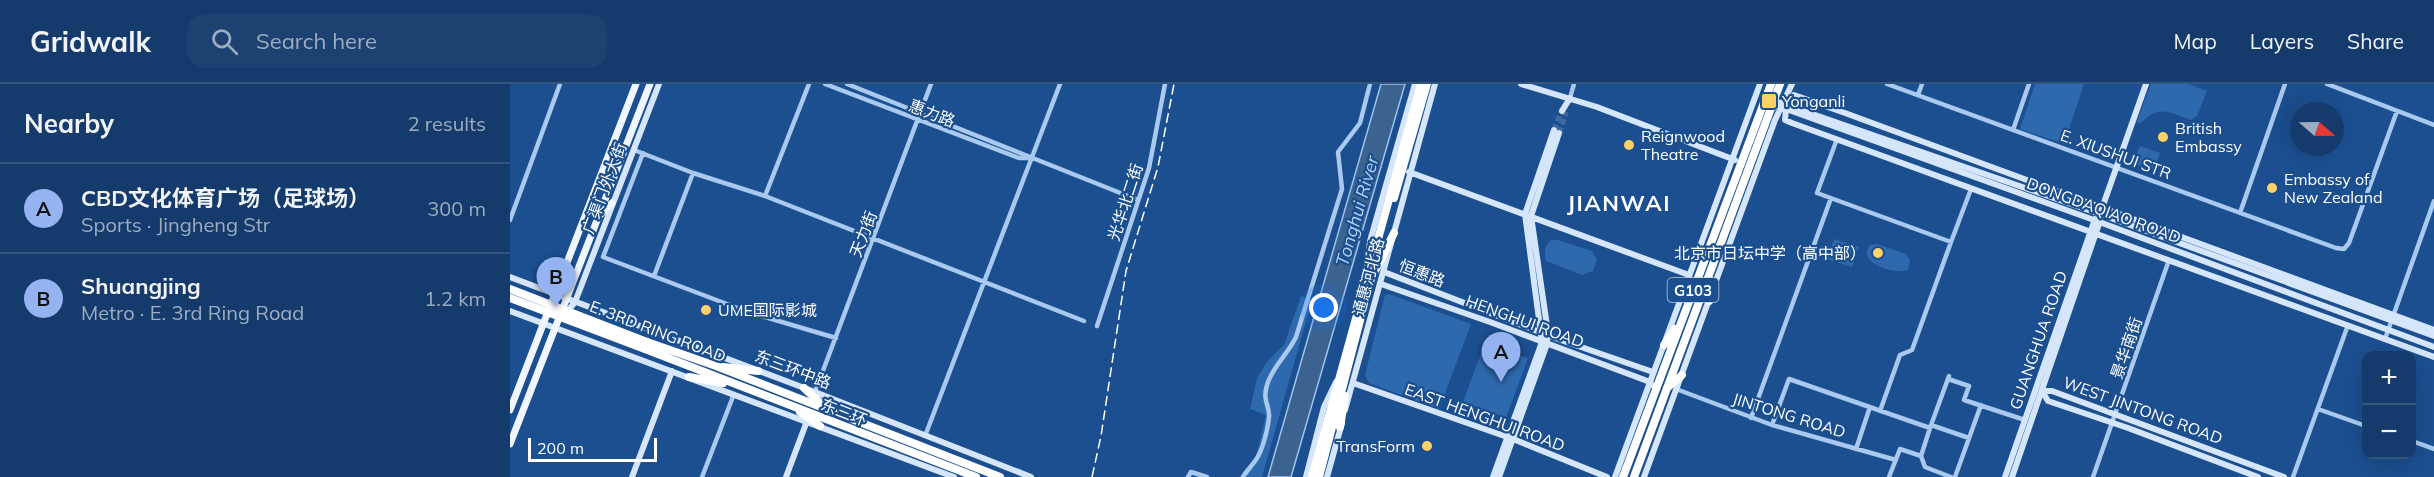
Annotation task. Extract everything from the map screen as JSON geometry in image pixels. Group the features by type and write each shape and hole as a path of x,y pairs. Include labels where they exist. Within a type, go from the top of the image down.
{"highway":[{"path":"1312,477 1346,367 1422,84"},
{"path":"1387,210 1427,84"},
{"name":"G103","path":"1623,477 1656,391 1737,160 1771,84"},
{"name":"G103","path":"1635,477 1780,84"},
{"path":"1368,280 1394,233"},
{"path":"1708,276 1709,301"},
{"name":"E. 3RD RING ROAD","path":"510,289 792,406"},
{"name":"E. 3RD RING ROAD","path":"510,298 646,346 716,366"},
{"path":"1664,345 1682,318"},
{"path":"716,366 758,371"},
{"name":"东三环","path":"716,366 829,411 889,438"},
{"path":"1340,427 1346,367"},
{"path":"1666,389 1682,375"},
{"path":"689,377 740,386"},
{"path":"804,388 829,411"},
{"path":"1319,477 1336,402"},
{"path":"792,406 820,426"},
{"name":"东三环","path":"792,406 889,438"},
{"path":"889,438 976,477"},
{"path":"889,438 1000,477"}],"main road":[{"path":"510,410 636,84"},
{"path":"510,444 650,84"},
{"path":"597,218 612,203"}],"street":[{"path":"510,220 560,84"},
{"name":"广渠门外大街","path":"555,328 575,302 659,84"},
{"path":"765,196 809,84"},
{"name":"惠力路","path":"825,84 1019,158 1031,158"},
{"path":"847,84 1138,200"},
{"name":"天力街","path":"815,392 931,84"},
{"path":"925,435 1060,84"},
{"name":"光华北二街","path":"1097,326 1156,137 1165,84"},
{"path":"1243,477 1258,457 1269,420 1264,401 1266,386 1272,372 1290,349 1296,337 1342,189 1338,152 1360,123 1370,84"},
{"name":"通惠河北路","path":"1368,280 1370,241 1415,84"},
{"name":"通惠河北路","path":"1327,477 1435,84"},
{"path":"1521,84 1570,98 1737,160"},
{"path":"1564,111 1574,84"},
{"path":"1615,477 1689,275 1737,160 1760,84"},
{"path":"1792,84 1785,106 1785,120 2434,357"},
{"name":"E. XIUSHUI STR","path":"1887,84 2344,249 2349,243 2397,111"},
{"path":"1918,95 1922,84"},
{"path":"2013,130 2029,84"},
{"path":"2098,222 2146,84"},
{"path":"2240,213 2286,84"},
{"path":"2326,84 2434,125"},
{"path":"1644,477 1775,120 1794,95 1845,112 2101,211"},
{"name":"DONGDAQIAO ROAD","path":"1765,100 2101,211 2392,317 2434,336"},
{"name":"DONGDAQIAO ROAD","path":"1785,106 2434,347"},
{"path":"1845,112 1858,130"},
{"path":"1493,477 1545,343 1528,215 1556,132"},
{"path":"1837,139 1817,193 1951,242"},
{"path":"634,150 693,173 765,196 1084,321"},
{"path":"643,153 603,257 748,312 836,338"},
{"path":"1409,172 1689,275"},
{"path":"654,276 693,173"},
{"path":"1880,411 1900,355 1912,350 1971,189"},
{"path":"1751,417 1831,198"},
{"path":"2385,339 2434,201"},
{"name":"GUANGHUA ROAD","path":"2005,477 2098,222"},
{"name":"GUANGHUA ROAD","path":"2012,477 2094,233"},
{"name":"景华南街","path":"2093,477 2169,260"},
{"name":"恒惠路","path":"1384,272 1653,372"},
{"name":"东三环中路","path":"510,277 1032,477"},
{"path":"1396,288 1397,280 1421,287"},
{"name":"HENGHUI ROAD","path":"1381,284 1650,382"},
{"path":"510,311 954,477"},
{"path":"600,344 611,316"},
{"path":"2392,317 2434,330"},
{"path":"2293,477 2348,325"},
{"path":"1599,363 1635,375 1641,368"},
{"path":"1306,477 1324,407 1346,367"},
{"path":"632,477 672,371"},
{"path":"1981,405 1953,477 1925,467 1921,456 1948,378 1969,386 1964,400 1981,405 2025,420"},
{"path":"1772,425 1789,379 1880,411 1969,438"},
{"path":"1650,382 1656,391"},
{"name":"EAST HENGHUI ROAD","path":"1353,383 1510,438 1607,477"},
{"name":"JINTONG ROAD","path":"1676,389 1772,425 1896,460"},
{"name":"WEST JINTONG ROAD","path":"2042,391 2052,391 2284,477"},
{"name":"WEST JINTONG ROAD","path":"2042,391 2048,401 2258,477"},
{"path":"702,477 734,394"},
{"path":"1856,449 1870,407"},
{"path":"2318,409 2362,424"},
{"path":"786,477 807,422"},
{"path":"1499,477 1510,438"},
{"path":"2416,442 2434,449"},
{"path":"1889,477 1900,449 1921,456"},
{"path":"1188,477 1191,472 1207,477"}],"shaded area":[{"path":"2035,84 2084,84 2064,144 2020,129"},
{"path":"2151,84 2189,84 2207,91 2197,116 2191,120 2170,112 2158,112 2140,124 2137,121"},
{"path":"2140,146 2160,153 2154,171 2133,164"},
{"path":"1834,239 1859,247 1852,267 1827,259"},
{"path":"1551,240 1558,240 1592,251 1597,260 1593,271 1582,275 1546,261 1545,249"},
{"path":"1877,244 1906,254 1910,260 1908,270 1894,271 1872,262 1867,251 1870,245"},
{"path":"1389,294 1471,324 1439,409 1369,383 1365,375 1385,295"},
{"path":"1301,296 1312,300 1262,477 1239,477 1256,456 1266,415 1250,409 1257,378 1268,360 1284,345"},
{"path":"1484,345 1528,358 1506,418 1463,402"}],"water":[{"name":"Tonghui River","path":"1381,84 1405,84 1291,477 1268,477"}],"tunnel":[{"path":"1554,130 1562,111"},
{"path":"1559,133 1566,112"}],"railway":[{"path":"1092,477 1101,436 1126,271 1158,167 1174,84"}],"place":[{"name":"Yonganli","path":"1769,101"},
{"name":"British Embassy","path":"2163,137"},
{"name":"Reignwood Theatre","path":"1629,145"},
{"name":"Embassy of New Zealand","path":"2272,188"},
{"name":"北京市日坛中学（高中部）","path":"1878,253"},
{"name":"Shuangjing","path":"556,307"},
{"name":"UME国际影城","path":"706,310"},
{"name":"CBD文化体育广场（足球场）","path":"1501,382"},
{"name":"TransForm","path":"1427,446"}],"district":[{"name":"JIANWAI","path":"1619,203"}]}
